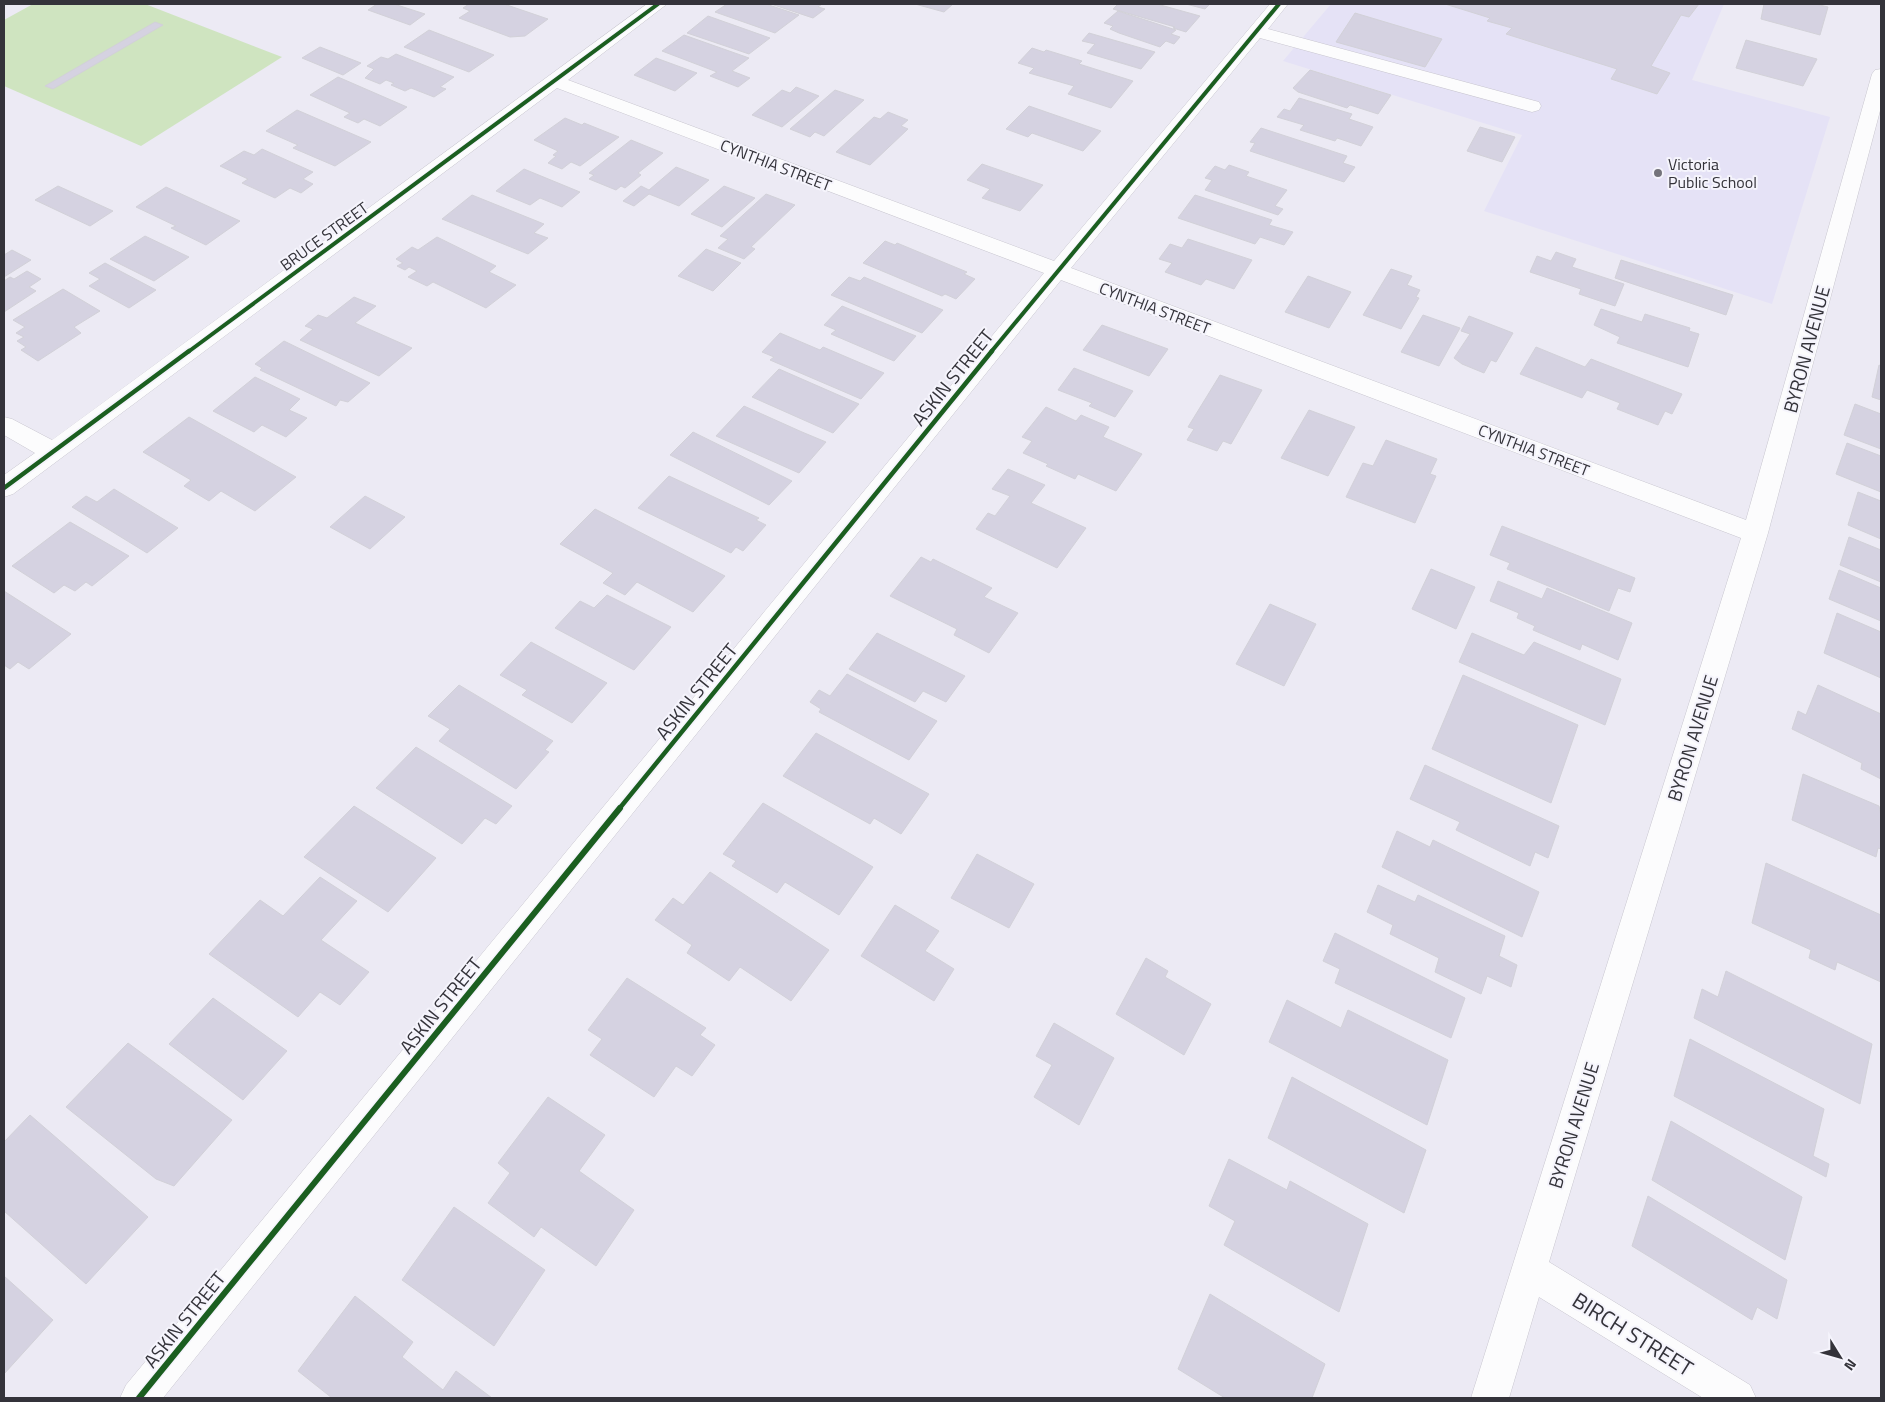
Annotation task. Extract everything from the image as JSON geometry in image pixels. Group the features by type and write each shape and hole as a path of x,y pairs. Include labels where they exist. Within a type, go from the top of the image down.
{"street":[{"name":"BRUCE STREET","path":"4,488 658,4"},
{"name":"ASKIN STREET","path":"139,1398 1057,271 1279,4"},
{"path":"1256,31 1532,106"},
{"name":"BYRON AVENUE","path":"1490,1398 1755,532 1881,74"},
{"name":"CYNTHIA STREET","path":"555,81 1755,532"},
{"path":"4,425 53,452"},
{"name":"BIRCH STREET","path":"1529,1270 1737,1398"}],"shaded area":[{"name":"Victoria Public School","path":"1331,4 1724,4 1692,80 1830,117 1772,304 1484,211 1522,135 1283,61"}],"green space":[{"path":"33,4 145,4 282,57 141,146 4,86 4,20"}],"building":[{"path":"377,4 394,4 425,14 410,25 368,10"},
{"path":"469,4 504,4 548,19 525,36 510,37 459,18 470,11 463,8"},
{"path":"727,4 766,4 799,15 775,33 715,12"},
{"path":"771,4 822,4 818,7 825,9 813,18"},
{"path":"915,4 953,4 944,12"},
{"path":"1118,4 1157,4 1200,16 1186,32 1113,9"},
{"path":"1186,4 1210,4 1205,9"},
{"path":"1445,4 1699,4 1689,17 1681,15 1651,66 1670,73 1657,94 1611,79 1617,69 1506,34 1512,28 1487,21 1490,18"},
{"path":"1764,4 1816,4 1828,7 1820,35 1761,19"},
{"path":"1118,11 1176,30 1171,34 1180,37 1174,44 1166,41 1160,47 1119,33 1110,29 1113,26 1104,23"},
{"path":"1355,13 1442,39 1425,67 1336,42"},
{"path":"708,16 770,38 749,54 687,33"},
{"path":"155,22 163,25 53,89 45,86"},
{"path":"429,30 494,55 469,72 404,47"},
{"path":"1089,33 1155,52 1141,69 1087,53 1095,44 1082,41"},
{"path":"684,35 749,58 732,71 750,78 738,87 710,76 717,72 662,51"},
{"path":"1746,40 1817,59 1803,86 1736,68"},
{"path":"320,47 361,63 343,75 302,58"},
{"path":"1032,48 1044,52 1046,50 1082,61 1079,64 1133,81 1111,108 1068,94 1074,86 1029,73 1034,68 1018,63"},
{"path":"396,54 454,77 440,87 446,89 434,97 411,88 405,91 391,85 394,83 386,80 380,84 365,78 374,69 367,66 381,57 388,59"},
{"path":"656,58 697,73 675,91 634,75"},
{"path":"1310,70 1391,95 1378,114 1350,105 1347,108 1298,92 1293,88"},
{"path":"338,77 407,107 380,126 364,119 358,123 344,117 350,113 310,95"},
{"path":"796,87 819,96 782,127 752,115 782,90 790,93"},
{"path":"835,90 864,100 824,136 815,132 810,137 790,129"},
{"path":"1299,98 1352,114 1349,119 1373,127 1361,146 1337,138 1335,141 1300,130 1304,125 1277,117 1284,109 1290,111"},
{"path":"1029,106 1101,131 1083,151 1032,133 1028,137 1006,129"},
{"path":"297,110 371,142 335,166 293,148 298,145 266,131"},
{"path":"888,112 908,120 901,126 908,129 870,165 836,152 874,117 880,119"},
{"path":"565,118 582,125 584,123 619,137 580,166 571,162 562,169 548,163 556,156 553,155 558,151 534,140"},
{"path":"1480,127 1515,137 1502,162 1467,151"},
{"path":"1261,128 1347,156 1343,163 1355,167 1344,182 1250,151 1255,143 1250,142"},
{"path":"631,140 663,153 638,173 641,175 625,188 621,186 616,190 589,179 594,175 589,173"},
{"path":"262,149 313,172 303,179 313,184 301,193 290,188 275,198 242,183 248,179 220,166 244,151 254,155"},
{"path":"982,164 1043,185 1020,211 982,198 990,189 967,180"},
{"path":"1229,165 1249,172 1246,176 1287,190 1275,206 1283,209 1278,215 1205,190 1212,180 1205,178 1215,166 1225,170"},
{"path":"676,167 709,180 679,206 649,194 634,206 623,201 641,186 649,190"},
{"path":"524,169 580,192 562,207 540,198 530,205 496,191"},
{"path":"58,186 113,211 90,226 35,200"},
{"path":"724,186 755,198 722,227 691,214"},
{"path":"166,187 240,221 206,245 171,228 176,226 136,207"},
{"path":"766,194 795,205 751,247 755,249 744,259 718,248 728,239 720,236"},
{"path":"472,195 544,224 534,233 548,238 528,254 442,219"},
{"path":"1195,195 1272,220 1269,225 1293,232 1284,245 1260,237 1255,244 1178,218"},
{"path":"145,236 189,257 154,281 110,259"},
{"path":"437,237 496,266 489,272 516,285 486,308 433,282 427,286 408,277 417,271 409,267 405,270 397,266 403,263 396,259 412,247 418,250"},
{"path":"1188,239 1252,260 1234,289 1206,279 1201,285 1165,272 1172,263 1159,259 1170,244 1182,248"},
{"path":"885,241 895,245 897,243 967,272 964,274 975,279 956,299 945,294 942,296 863,263"},
{"path":"706,249 741,263 713,291 678,276"},
{"path":"12,250 31,260 4,277 4,255"},
{"path":"1556,252 1576,259 1572,267 1624,284 1615,306 1579,294 1581,289 1530,272 1537,256 1551,261"},
{"path":"1621,260 1733,295 1726,315 1615,278"},
{"path":"105,263 156,290 129,308 89,286 100,279 89,273"},
{"path":"1391,269 1412,276 1407,285 1420,290 1416,297 1419,298 1401,329 1363,315"},
{"path":"27,271 41,279 29,287 36,291 4,312 4,281 10,277 14,279"},
{"path":"1308,276 1351,292 1329,328 1285,312"},
{"path":"849,277 860,281 864,277 943,310 922,333 831,295"},
{"path":"63,289 100,311 74,327 81,333 38,361 21,350 26,347 17,341 24,337 16,333 25,327 13,320"},
{"path":"354,297 376,306 355,323 412,348 379,376 300,340 313,329 305,326 318,315 327,318"},
{"path":"842,306 916,336 894,361 831,334 836,330 824,325"},
{"path":"1601,309 1642,322 1645,314 1690,328 1689,331 1699,334 1688,367 1617,343 1620,337 1594,325"},
{"path":"1423,315 1460,328 1439,366 1401,352"},
{"path":"1469,316 1513,333 1496,362 1491,360 1484,373 1462,364 1454,358 1470,334 1461,331"},
{"path":"1102,325 1168,349 1149,376 1083,350"},
{"path":"780,333 820,350 823,347 884,373 861,399 770,360 774,357 762,352"},
{"path":"284,341 370,383 348,402 340,400 336,406 260,370 262,368 255,364"},
{"path":"1536,347 1585,367 1591,359 1682,394 1672,414 1665,411 1658,425 1617,409 1620,403 1587,390 1582,398 1520,374"},
{"path":"1879,365 1881,366 1881,400 1872,397"},
{"path":"1074,368 1133,391 1115,417 1089,406 1092,403 1058,390"},
{"path":"779,369 859,404 833,433 752,397"},
{"path":"1220,375 1262,390 1231,444 1223,441 1217,451 1187,440 1194,429 1188,427"},
{"path":"255,377 300,399 289,410 307,418 286,437 262,425 254,432 213,411"},
{"path":"1855,404 1881,414 1881,449 1844,435"},
{"path":"744,406 826,442 799,473 716,436"},
{"path":"1046,407 1076,421 1081,415 1109,427 1103,437 1142,454 1116,491 1078,474 1075,479 1023,453 1032,441 1022,437"},
{"path":"1309,410 1355,427 1328,476 1281,458"},
{"path":"189,417 296,477 255,511 221,491 209,501 184,486 191,480 143,452"},
{"path":"693,432 792,481 769,505 670,455"},
{"path":"1386,440 1437,459 1430,474 1436,476 1415,523 1346,497 1363,463 1373,466"},
{"path":"1847,443 1881,456 1881,492 1836,474"},
{"path":"1008,469 1045,485 1031,503 1086,528 1057,568 976,529 988,513 995,516 1010,496 992,489"},
{"path":"669,476 759,518 756,520 766,525 743,551 736,547 731,553 638,508"},
{"path":"114,489 178,528 147,553 72,507 86,496 97,502"},
{"path":"1858,492 1881,501 1881,539 1848,525"},
{"path":"365,496 405,517 370,549 330,527"},
{"path":"595,509 725,576 693,612 637,582 625,595 603,583 613,573 560,544"},
{"path":"70,522 129,556 92,586 86,582 75,591 64,585 54,593 12,566"},
{"path":"1502,526 1635,578 1630,592 1618,588 1609,611 1507,569 1510,563 1490,555"},
{"path":"1849,537 1881,550 1881,582 1840,565"},
{"path":"921,557 931,562 933,559 992,588 984,597 1018,613 989,653 954,635 957,629 890,596"},
{"path":"1431,569 1475,587 1456,629 1412,609"},
{"path":"1839,570 1881,588 1881,621 1829,599"},
{"path":"1498,581 1542,599 1547,588 1632,623 1618,660 1582,644 1580,650 1533,630 1535,626 1517,618 1519,613 1490,601"},
{"path":"4,591 71,634 29,669 18,662 10,669 4,665"},
{"path":"607,595 671,627 634,670 555,628 580,601 594,608"},
{"path":"1270,604 1316,624 1284,686 1236,664"},
{"path":"1837,613 1881,632 1881,678 1824,653"},
{"path":"877,633 965,676 946,702 923,691 915,702 849,669"},
{"path":"1472,633 1524,655 1534,642 1621,679 1605,725 1459,662"},
{"path":"531,642 607,683 572,723 522,695 527,690 500,675"},
{"path":"847,674 937,721 909,760 819,712 821,709 810,702 819,690 830,696"},
{"path":"1463,675 1578,725 1551,803 1432,749"},
{"path":"459,685 553,741 545,750 549,752 516,789 439,741 450,729 428,716"},
{"path":"1818,685 1881,714 1881,779 1861,769 1862,763 1792,729 1798,711 1806,715"},
{"path":"816,733 929,794 901,834 874,818 870,824 783,776"},
{"path":"416,747 512,806 496,824 485,818 462,844 376,788"},
{"path":"1425,765 1559,826 1548,858 1535,852 1530,866 1456,830 1460,822 1410,799"},
{"path":"1803,774 1879,806 1881,815 1881,849 1878,848 1876,857 1792,820"},
{"path":"763,803 873,867 839,915 785,882 777,893 732,866 736,861 723,854"},
{"path":"354,806 436,858 388,912 304,857"},
{"path":"1397,831 1430,847 1433,840 1539,892 1522,937 1382,867"},
{"path":"977,854 1034,884 1009,928 951,898"},
{"path":"1766,863 1881,915 1881,982 1837,962 1835,970 1809,958 1811,950 1752,923"},
{"path":"710,872 829,950 791,1001 740,967 729,981 687,953 692,945 655,920 673,898 683,905"},
{"path":"320,877 357,901 321,940 369,972 340,1005 320,992 298,1017 209,954 260,900 283,916"},
{"path":"1378,885 1415,902 1418,895 1505,936 1499,956 1517,965 1511,987 1487,976 1481,994 1435,972 1439,958 1390,934 1393,925 1367,912"},
{"path":"895,905 939,931 925,951 954,969 934,1001 861,956"},
{"path":"1335,933 1465,998 1451,1038 1335,983 1340,969 1323,961"},
{"path":"1146,958 1168,971 1165,977 1211,1004 1184,1055 1116,1014"},
{"path":"1726,971 1872,1044 1860,1104 1694,1018 1702,989 1718,997"},
{"path":"627,978 706,1028 700,1035 715,1045 692,1076 676,1066 654,1097 590,1055 602,1039 588,1030"},
{"path":"213,998 287,1051 243,1100 169,1044"},
{"path":"1287,1000 1341,1028 1348,1010 1448,1060 1427,1125 1269,1042"},
{"path":"1054,1023 1114,1058 1079,1125 1034,1097 1052,1065 1036,1056"},
{"path":"1690,1039 1824,1109 1813,1156 1829,1164 1826,1177 1674,1096"},
{"path":"128,1043 232,1120 174,1186 156,1179 66,1107"},
{"path":"1292,1077 1426,1150 1404,1213 1268,1138"},
{"path":"548,1097 605,1135 579,1171 634,1210 596,1266 541,1227 534,1237 488,1203 510,1173 498,1163"},
{"path":"30,1115 148,1217 86,1284 4,1211 4,1142"},
{"path":"1671,1121 1802,1197 1785,1260 1652,1180"},
{"path":"1229,1159 1287,1190 1290,1181 1368,1224 1339,1312 1224,1245 1235,1221 1209,1206"},
{"path":"1648,1196 1787,1280 1777,1319 1757,1307 1752,1320 1632,1246"},
{"path":"454,1207 545,1270 494,1346 402,1280"},
{"path":"4,1276 53,1320 4,1374"},
{"path":"1210,1294 1325,1364 1312,1398 1225,1398 1178,1369"},
{"path":"355,1296 413,1342 402,1357 443,1390 456,1371 492,1398 332,1398 298,1371"}],"cycle path":[{"path":"4,488 658,4"},
{"path":"139,1398 1057,271 1279,4"}],"place":[{"name":"Victoria Public School","path":"1658,173"}]}
